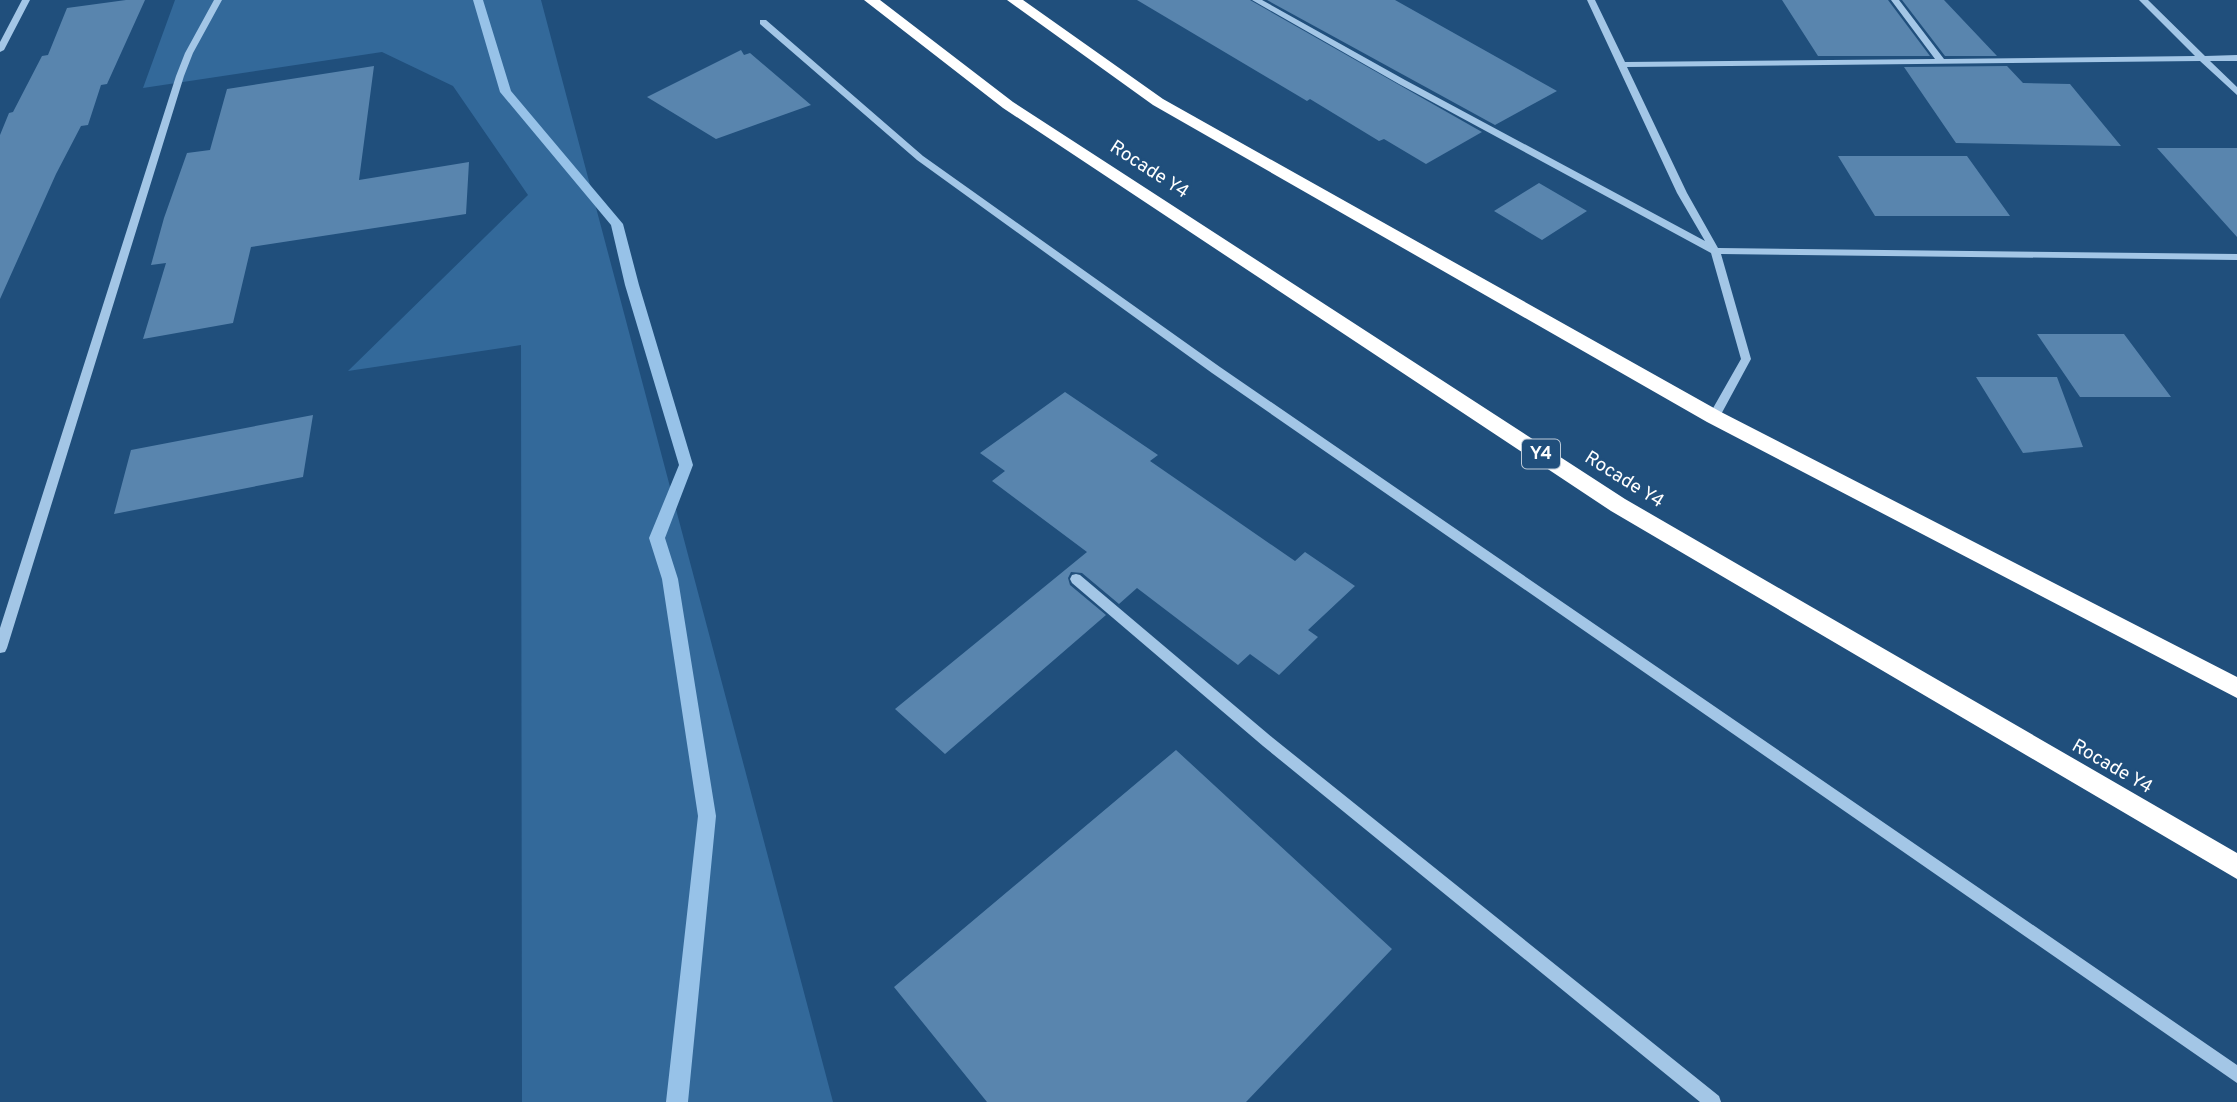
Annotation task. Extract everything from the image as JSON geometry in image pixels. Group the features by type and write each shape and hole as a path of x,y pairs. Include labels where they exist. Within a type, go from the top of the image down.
{"highway":[{"name":"Rocade Y4","path":"871,0 1008,105 1618,505 2237,867"},
{"path":"1014,0 1158,102 1714,417 2237,688"}],"street":[{"path":"0,50 26,0"},
{"path":"0,648 180,76 189,53 218,0"},
{"path":"1256,0 1715,251 2237,257"},
{"path":"1591,0 1682,193 1715,251 1746,359 1714,417"},
{"path":"1895,0 1941,61"},
{"path":"2143,0 2237,92"},
{"path":"763,22 920,158 1205,362 2237,1075"},
{"path":"1622,65 2237,58"},
{"path":"1076,579 1268,742 1713,1102"}],"shaded area":[{"path":"175,0 541,0 833,1102 522,1102 521,345 348,371 528,195 453,86 382,52 143,88"}],"building":[{"path":"145,0 107,84 101,85 88,125 81,126 56,174 0,299 0,135 9,113 13,112 42,56 48,55 67,8"},
{"path":"1137,0 1250,0 1482,132 1426,164 1384,139 1379,141 1310,99 1307,101"},
{"path":"1267,0 1395,0 1557,91 1495,125"},
{"path":"1782,0 1888,0 1930,56 1818,56"},
{"path":"1902,0 1944,0 1997,56 1945,56"},
{"path":"741,50 744,55 750,53 811,105 716,139 647,97"},
{"path":"374,66 359,180 469,162 466,214 251,247 233,323 143,339 166,263 151,265 164,218 187,153 210,150 227,89"},
{"path":"2007,66 2023,83 2070,84 2121,146 1956,143 1904,67"},
{"path":"2157,148 2237,148 2237,237"},
{"path":"1838,156 1967,156 2010,216 1875,216"},
{"path":"1539,183 1587,211 1542,240 1494,211"},
{"path":"2037,334 2124,334 2171,397 2080,397"},
{"path":"1976,377 2057,377 2083,447 2023,453"},
{"path":"1065,392 1158,455 1150,461 1295,561 1305,552 1355,586 1308,630 1318,637 1279,675 1250,654 1238,665 1137,588 1119,604 1082,573 1071,572 1068,578 1070,585 1106,615 945,754 895,709 1087,552 992,481 1005,471 980,453"},
{"path":"313,415 303,477 114,514 131,450"},
{"path":"1176,750 1392,949 1246,1102 987,1102 894,987"}],"waterway":[{"path":"478,0 506,92 617,224 632,285 686,465 657,538 670,579 707,816 677,1102"}]}
